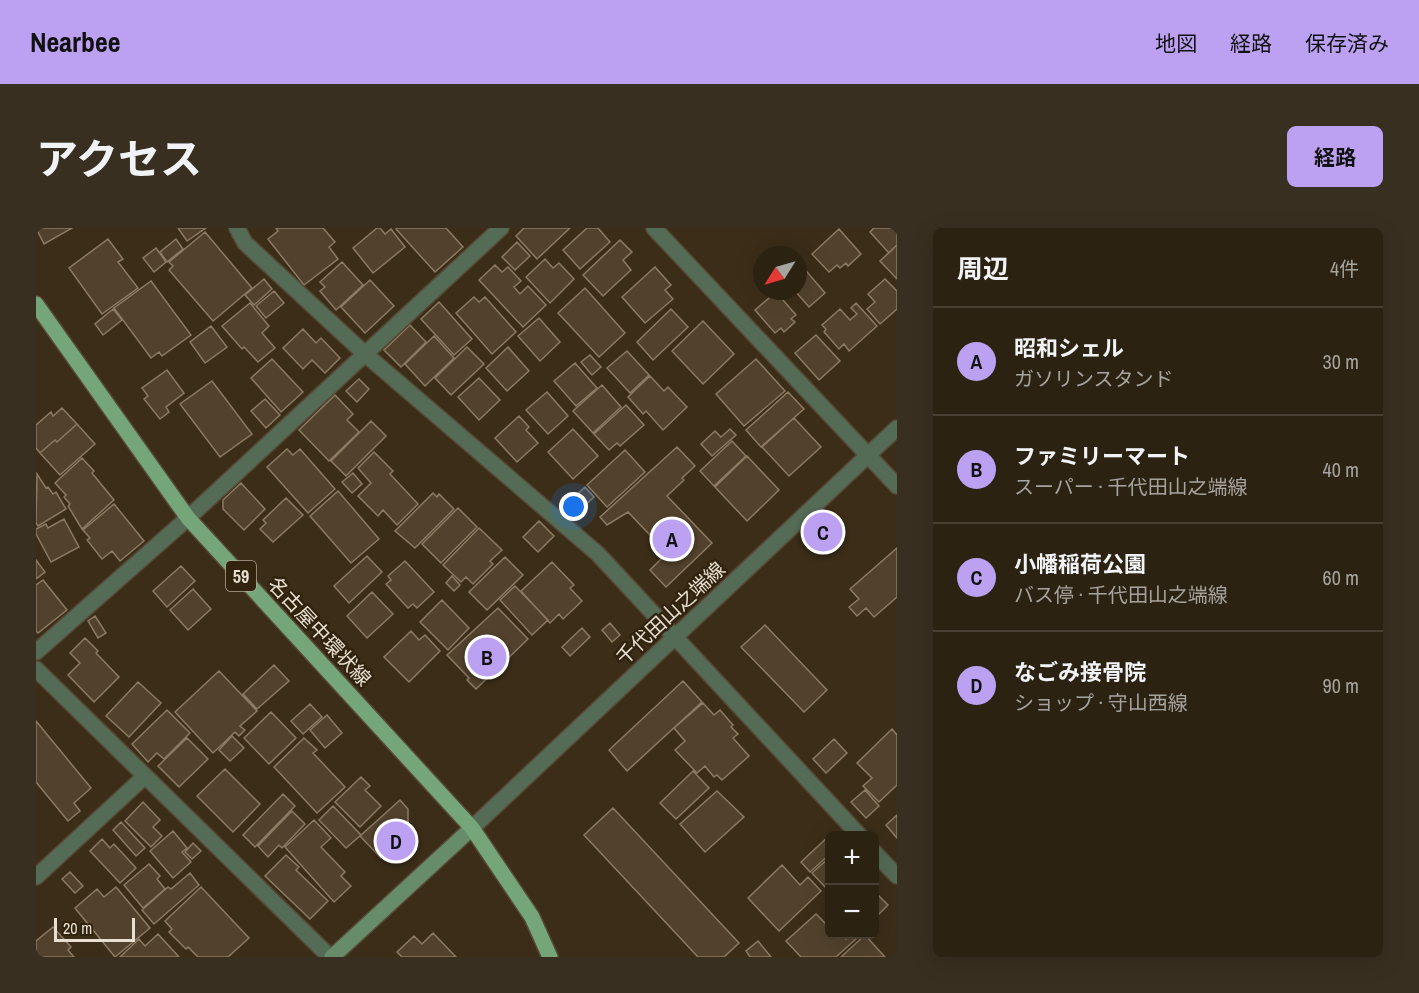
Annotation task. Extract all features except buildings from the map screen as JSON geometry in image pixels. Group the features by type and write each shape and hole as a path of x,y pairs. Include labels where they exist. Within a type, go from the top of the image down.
{"main road":[{"name":"名古屋中環状線","path":"36,304 188,518 472,828 531,917 550,957"},
{"path":"331,957 472,828"}],"street":[{"path":"237,228 245,243 365,354 598,555 855,831"},
{"path":"36,652 188,518 501,228"},
{"path":"654,228 897,486"},
{"name":"千代田山之端線","path":"472,828 897,428"},
{"path":"36,669 144,777 331,957"},
{"path":"36,877 144,777"},
{"path":"879,857 897,876"}],"place":[{"name":"小幡稲荷公園","path":"823,532"},
{"name":"昭和シェル","path":"672,539"},
{"name":"ファミリーマート","path":"487,657"},
{"name":"なごみ接骨院","path":"396,841"}]}
